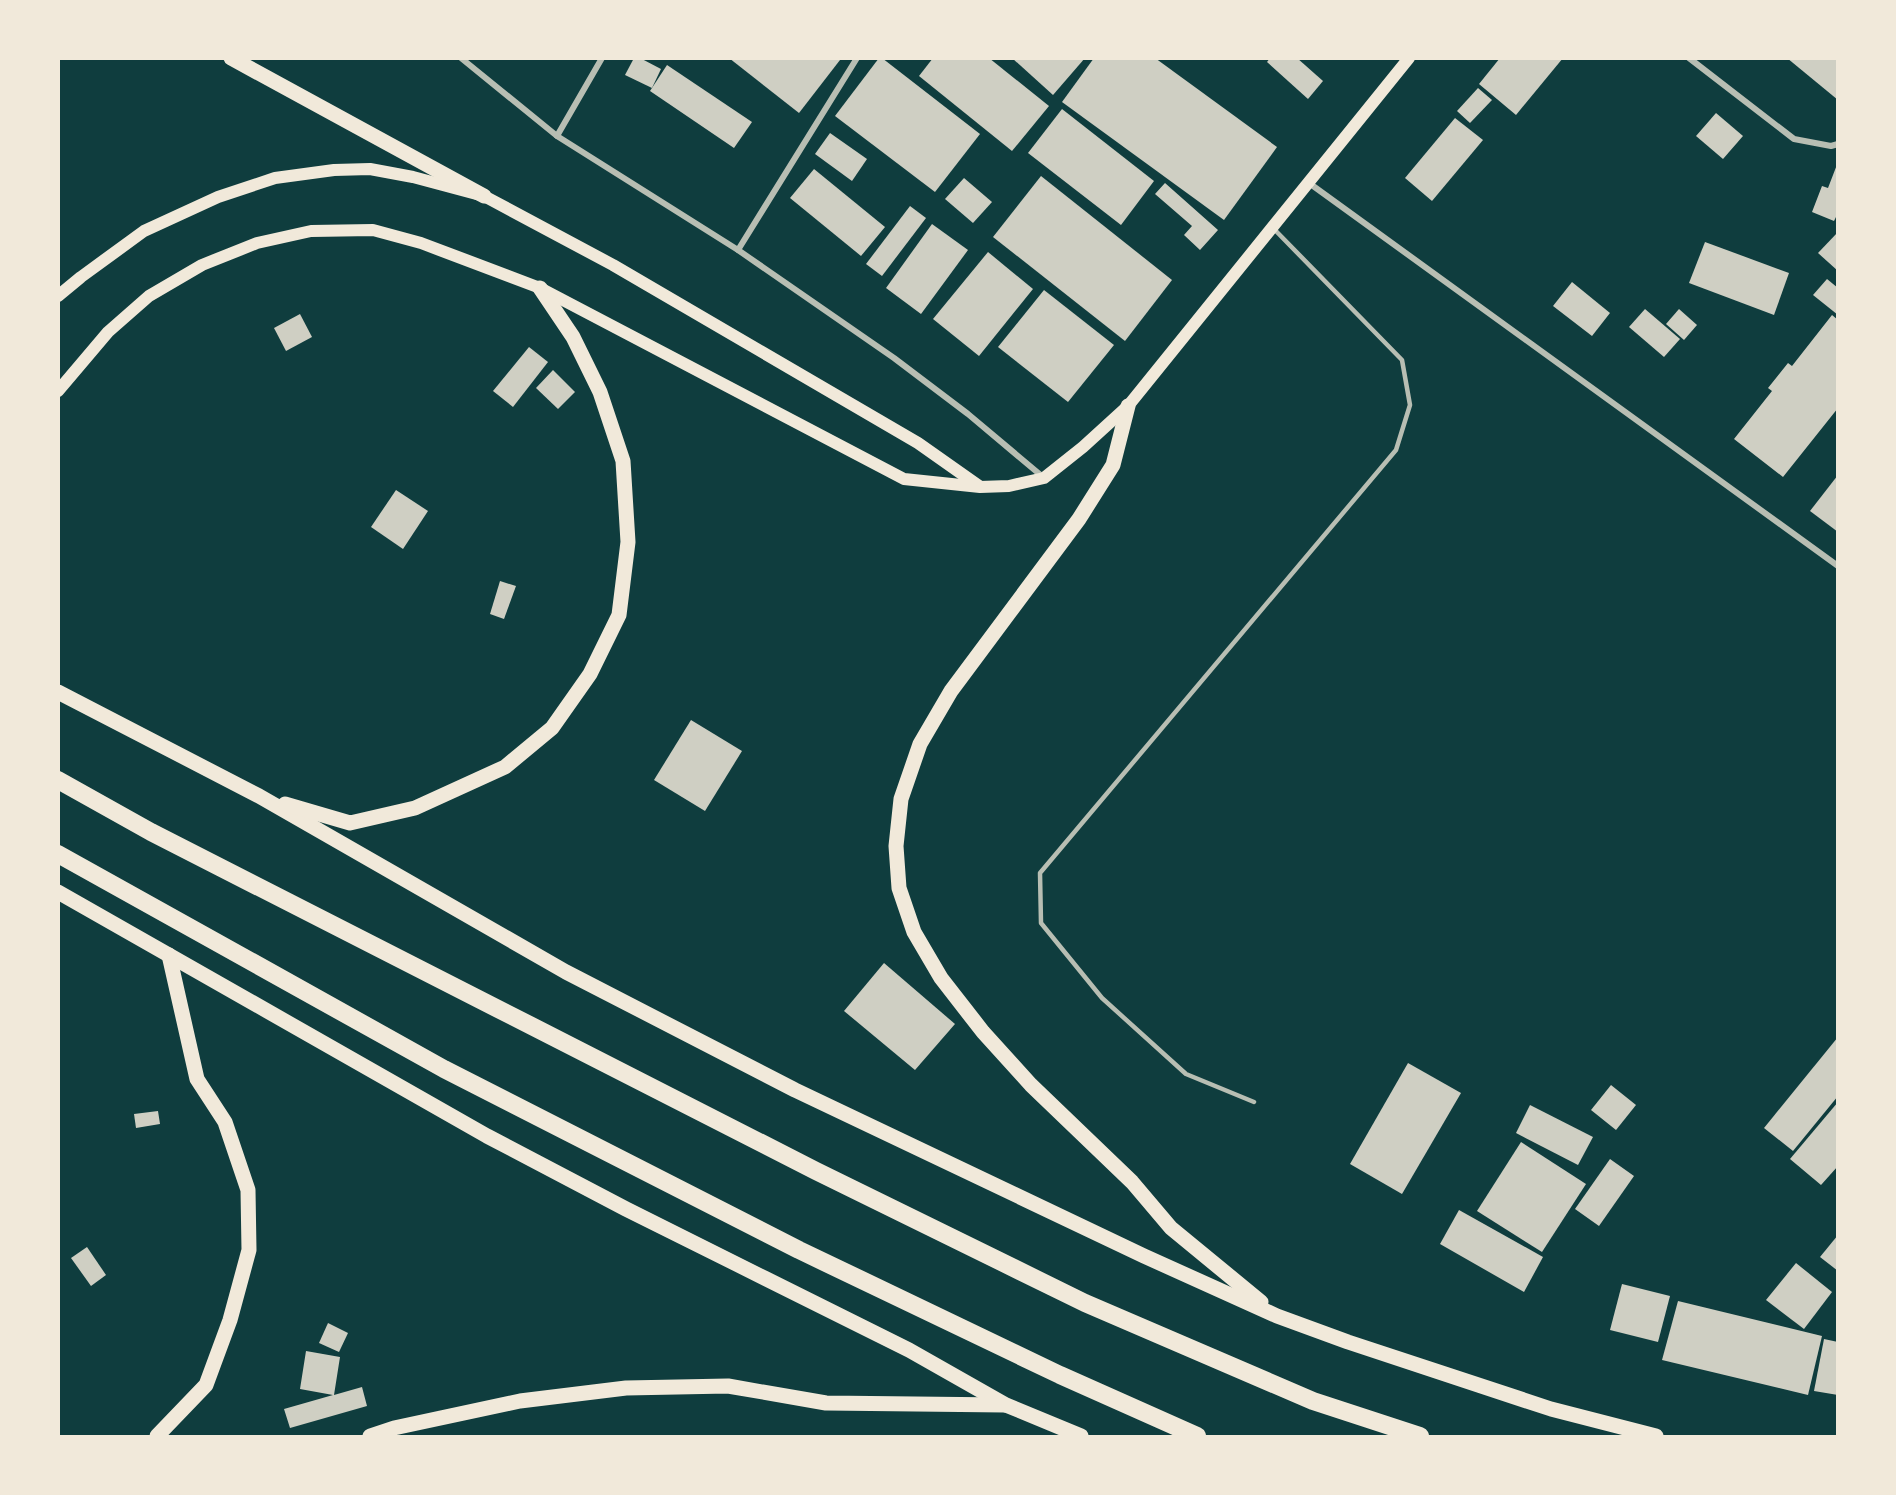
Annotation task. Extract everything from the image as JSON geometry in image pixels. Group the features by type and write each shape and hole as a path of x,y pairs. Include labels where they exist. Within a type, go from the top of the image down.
{"highway":[{"path":"58,780 151,832 785,1155 1085,1303 1313,1401 1420,1437"},
{"path":"58,854 444,1069 757,1229 1039,1365 1197,1437"}],"main road":[{"path":"231,58 613,265 918,443 980,487"},
{"path":"58,391 108,332 149,296 202,265 257,243 311,231 374,230 421,243 540,288 904,479 980,487 1009,486 1044,478 1083,447 1128,406 1409,58"},
{"path":"58,296 144,231 218,196 275,178 334,170 370,169 413,177 484,196"},
{"path":"259,796 350,823 415,808 505,767 552,728 590,674 619,615 628,542 623,461 600,392 573,337 540,288"},
{"path":"1128,406 1113,465 1079,519 951,691 920,744 901,799 896,846 899,888 914,932 941,978 983,1032 1031,1085 1132,1182 1171,1228 1277,1316"},
{"path":"58,692 259,796 566,972 795,1090 1144,1256 1277,1316 1348,1342 1551,1408 1656,1437"},
{"path":"58,892 487,1136 626,1209 909,1350 1006,1405 1081,1437"},
{"path":"157,1437 206,1385 230,1320 249,1250 248,1190 225,1122 197,1079 169,955"},
{"path":"370,1437 394,1428 520,1401 626,1388 728,1386 826,1403 1006,1405"}],"street":[{"path":"461,58 557,136 738,250 894,358 968,414 1044,478"},
{"path":"557,136 602,58"},
{"path":"738,250 857,58"},
{"path":"1689,58 1794,139 1831,146 1838,144"},
{"path":"1309,183 1838,566"}],"lane":[{"path":"1254,1102 1186,1074 1102,998 1041,923 1040,873 1396,450 1410,405 1402,360 1273,228"}],"building":[{"path":"634,58 640,58 661,69 652,88 625,75"},
{"path":"729,58 837,58 840,60 799,113"},
{"path":"879,58 882,58 980,134 935,192 835,116"},
{"path":"933,58 989,58 1049,106 1012,151 919,76"},
{"path":"1012,58 1085,58 1053,95"},
{"path":"1094,58 1155,58 1277,147 1224,220 1062,102"},
{"path":"1270,58 1297,58 1323,81 1308,99 1267,62"},
{"path":"1500,58 1563,58 1516,115 1479,84"},
{"path":"1787,58 1838,58 1838,100"},
{"path":"667,65 752,122 734,148 650,91"},
{"path":"1478,88 1492,100 1470,123 1457,111"},
{"path":"1062,109 1154,181 1121,225 1028,153"},
{"path":"1716,113 1743,136 1723,159 1696,136"},
{"path":"1455,118 1483,140 1432,201 1405,178"},
{"path":"830,133 867,159 852,181 815,154"},
{"path":"1838,162 1838,213 1834,221 1812,212 1822,186 1828,188"},
{"path":"814,169 885,227 861,256 790,198"},
{"path":"1041,176 1172,280 1125,341 993,237"},
{"path":"964,178 992,202 973,223 945,199"},
{"path":"1165,183 1218,230 1200,250 1184,235 1192,226 1155,194"},
{"path":"910,206 926,218 882,276 866,264"},
{"path":"932,224 968,250 921,314 886,288"},
{"path":"1838,232 1838,271 1818,253"},
{"path":"1705,242 1789,273 1774,315 1689,283"},
{"path":"988,252 1033,289 979,356 933,319"},
{"path":"1827,279 1838,288 1838,315 1813,295"},
{"path":"1572,282 1610,313 1592,336 1553,306"},
{"path":"1044,290 1114,345 1068,402 998,347"},
{"path":"1645,309 1680,339 1664,357 1629,327"},
{"path":"1679,309 1697,325 1684,340 1666,324"},
{"path":"300,314 312,337 286,351 274,328"},
{"path":"1832,315 1838,320 1838,408 1783,477 1734,439 1772,391 1768,388 1788,363 1792,366"},
{"path":"529,347 548,362 513,407 493,391"},
{"path":"553,370 575,392 558,409 536,388"},
{"path":"1838,475 1838,532 1810,511"},
{"path":"396,490 428,511 403,549 371,527"},
{"path":"500,581 516,586 504,619 490,614"},
{"path":"691,720 742,751 705,811 654,780"},
{"path":"884,963 955,1024 915,1070 844,1011"},
{"path":"1838,1037 1838,1096 1793,1151 1764,1128"},
{"path":"1408,1063 1461,1093 1402,1194 1350,1164"},
{"path":"1611,1085 1636,1105 1616,1130 1591,1110"},
{"path":"1838,1102 1838,1166 1821,1185 1790,1159"},
{"path":"1530,1105 1593,1137 1578,1165 1516,1133"},
{"path":"158,1111 160,1124 136,1128 134,1114"},
{"path":"1521,1142 1586,1184 1542,1252 1477,1211"},
{"path":"1610,1159 1634,1176 1599,1226 1575,1209"},
{"path":"1459,1210 1543,1257 1524,1292 1440,1244"},
{"path":"1838,1235 1838,1271 1820,1257"},
{"path":"87,1247 106,1275 91,1286 71,1258"},
{"path":"1796,1263 1832,1292 1804,1329 1766,1300"},
{"path":"1622,1284 1670,1296 1658,1342 1610,1330"},
{"path":"1678,1301 1822,1336 1808,1395 1662,1360"},
{"path":"328,1323 348,1333 339,1352 319,1343"},
{"path":"1824,1339 1838,1342 1838,1395 1814,1391"},
{"path":"306,1351 340,1357 334,1395 362,1387 367,1406 290,1428 284,1409 333,1395 300,1389"}]}
